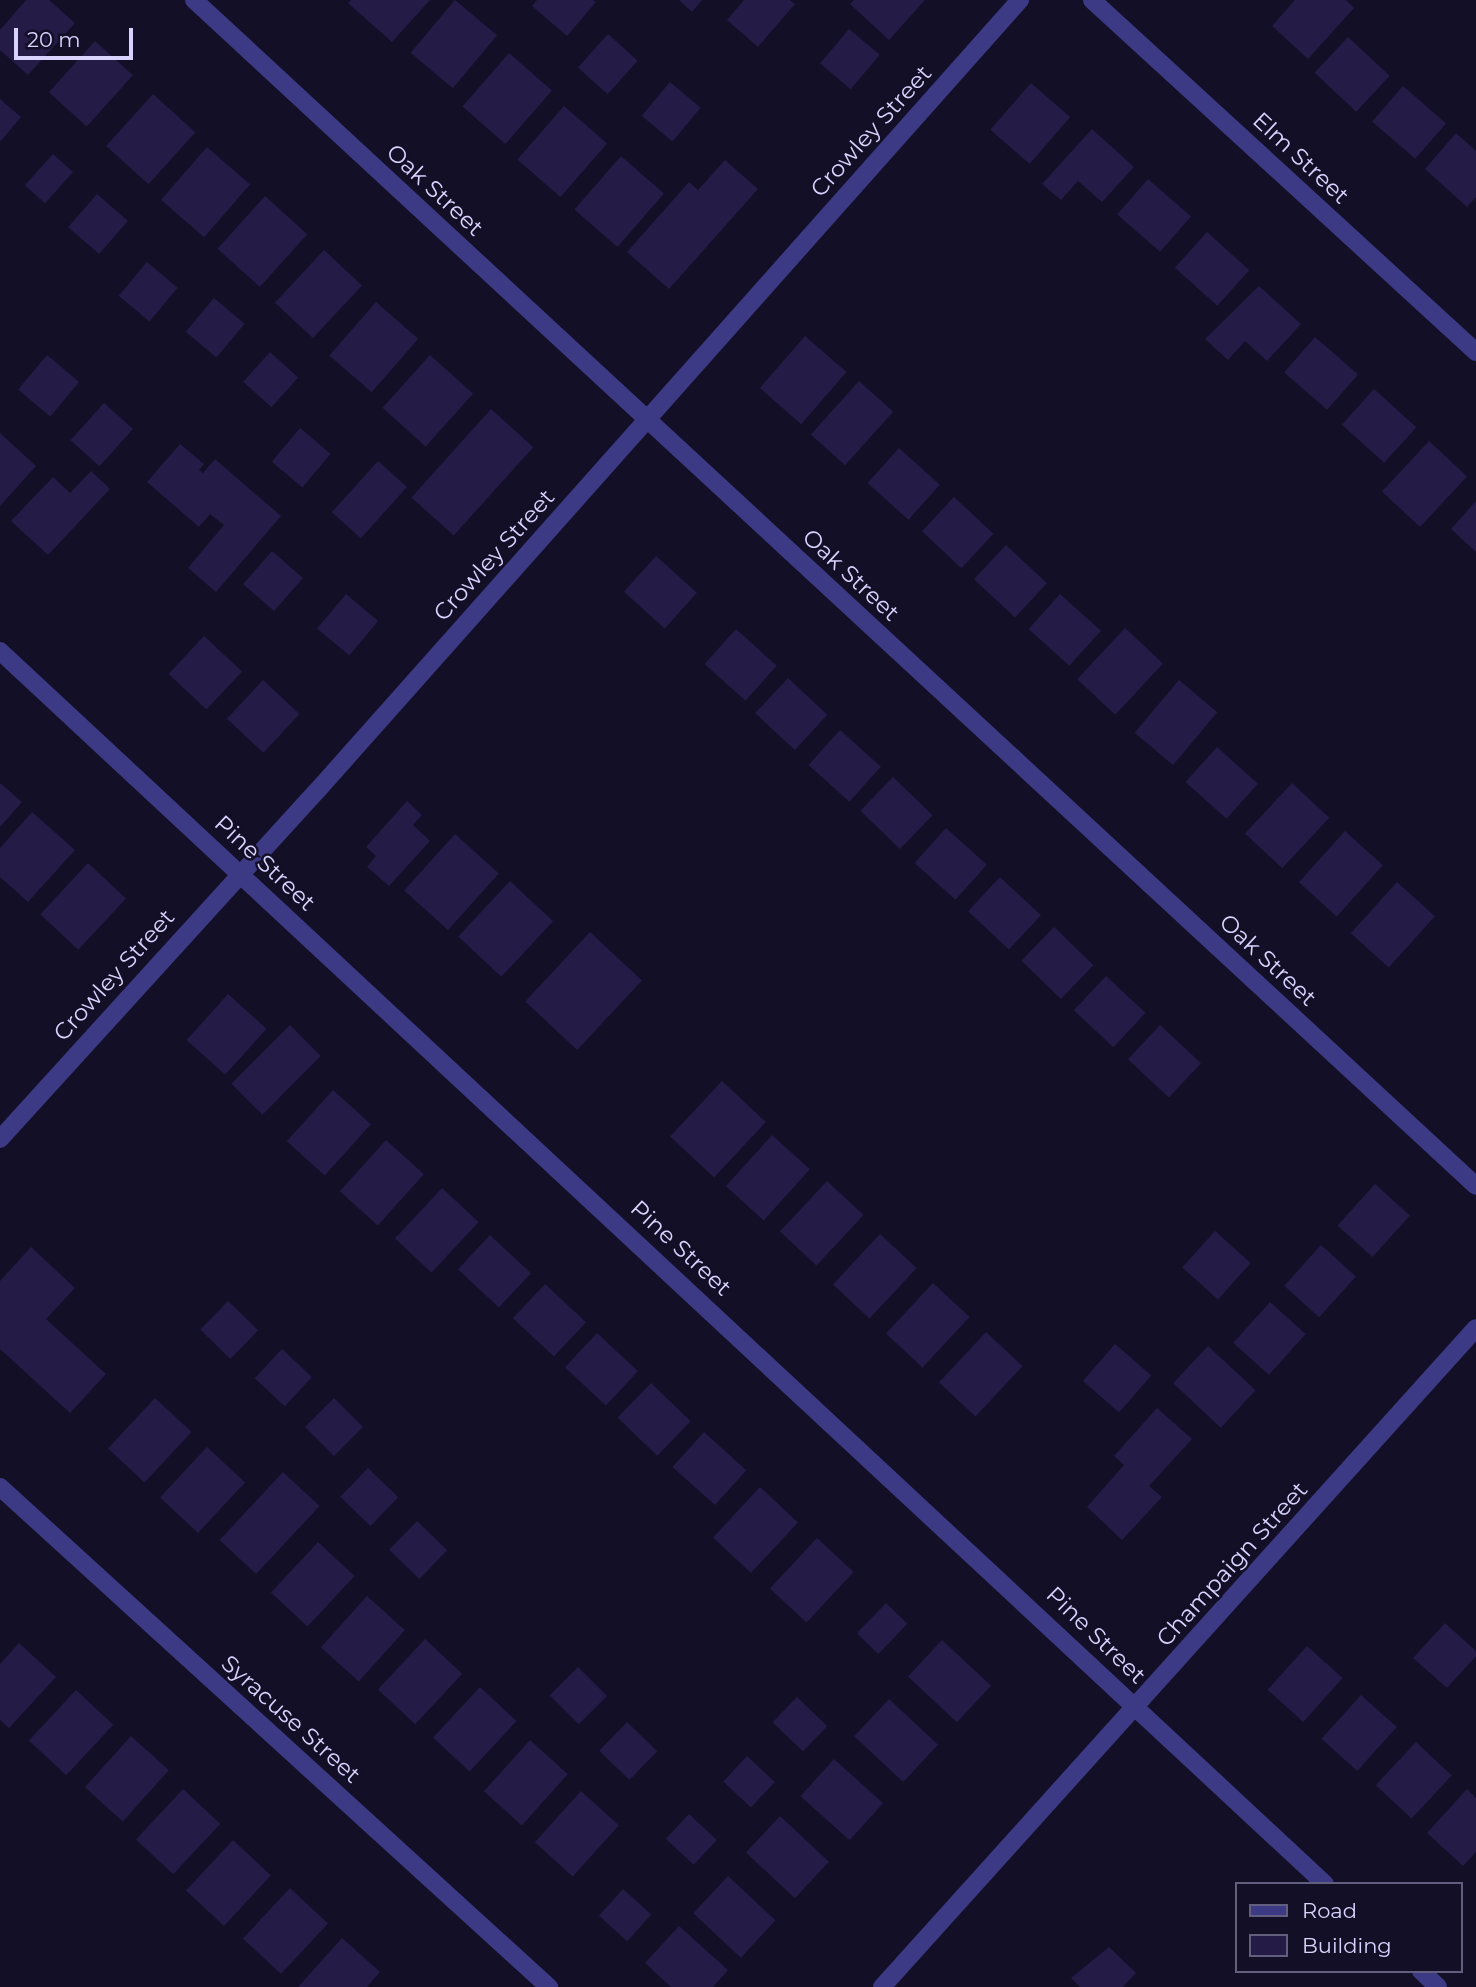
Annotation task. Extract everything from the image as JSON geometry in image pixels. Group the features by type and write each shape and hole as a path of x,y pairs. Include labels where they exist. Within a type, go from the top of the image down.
{"street":[{"name":"Oak Street","path":"194,0 1476,1186"},
{"name":"Crowley Street","path":"0,1139 241,874 1020,0"},
{"name":"Elm Street","path":"1092,0 1476,352"},
{"name":"Pine Street","path":"0,651 1323,1882"},
{"name":"Champaign Street","path":"882,1987 1476,1328"},
{"name":"Syracuse Street","path":"0,1487 549,1987"},
{"path":"1423,1973 1438,1987"}],"building":[{"path":"26,0 49,0 75,23 28,75 0,50 0,30"},
{"path":"351,0 430,0 392,42 348,3"},
{"path":"455,0 497,35 453,88 411,53"},
{"path":"537,0 596,2 567,36 532,6"},
{"path":"679,0 702,0 692,12"},
{"path":"744,0 790,0 795,4 758,47 727,20"},
{"path":"854,0 925,0 889,40 850,4"},
{"path":"1295,0 1346,0 1354,8 1308,59 1272,26"},
{"path":"849,29 880,55 851,89 820,63"},
{"path":"608,34 638,61 608,94 578,67"},
{"path":"1348,37 1390,76 1356,112 1315,73"},
{"path":"95,41 133,75 87,126 49,92"},
{"path":"509,53 552,90 505,144 462,107"},
{"path":"670,82 701,108 672,141 642,116"},
{"path":"1031,83 1070,117 1030,164 990,130"},
{"path":"1403,86 1446,123 1415,159 1372,121"},
{"path":"153,94 195,132 149,184 106,146"},
{"path":"0,99 21,117 0,142"},
{"path":"564,106 607,143 560,197 517,160"},
{"path":"1092,129 1134,167 1102,202 1078,181 1061,200 1042,184"},
{"path":"1456,133 1476,151 1476,197 1467,207 1425,169"},
{"path":"207,147 250,184 204,237 161,200"},
{"path":"53,154 73,172 45,203 25,185"},
{"path":"621,156 664,193 617,247 574,210"},
{"path":"725,160 758,189 669,289 627,252 689,182 698,190"},
{"path":"1148,179 1191,216 1160,252 1117,214"},
{"path":"97,194 128,221 99,254 68,227"},
{"path":"265,196 307,234 260,287 217,249"},
{"path":"1207,232 1249,270 1217,306 1175,268"},
{"path":"324,250 362,285 313,338 275,303"},
{"path":"147,262 178,288 149,321 119,296"},
{"path":"1259,286 1301,324 1267,361 1245,341 1228,360 1205,339"},
{"path":"214,298 245,324 216,357 186,332"},
{"path":"376,302 418,339 372,392 329,356"},
{"path":"805,336 847,372 801,424 760,388"},
{"path":"1315,337 1358,374 1327,410 1284,372"},
{"path":"270,352 298,377 271,407 243,382"},
{"path":"47,355 79,382 50,416 18,389"},
{"path":"430,355 473,394 426,447 382,408"},
{"path":"859,381 893,412 845,465 811,435"},
{"path":"1374,389 1416,427 1384,463 1342,425"},
{"path":"104,403 133,429 100,466 71,440"},
{"path":"491,409 533,447 454,536 411,497"},
{"path":"300,428 331,454 302,487 272,462"},
{"path":"0,433 36,466 0,506"},
{"path":"1429,441 1467,476 1420,527 1382,491"},
{"path":"180,444 204,464 199,470 203,473 215,459 281,516 216,592 188,568 224,525 210,514 199,527 147,482"},
{"path":"899,448 940,485 908,520 868,483"},
{"path":"378,461 407,487 361,538 332,512"},
{"path":"91,471 110,489 48,555 11,521 53,477 70,493"},
{"path":"954,497 993,534 961,568 922,531"},
{"path":"1476,501 1476,552 1451,529"},
{"path":"1006,545 1047,583 1015,618 974,579"},
{"path":"272,551 303,578 274,611 243,584"},
{"path":"656,556 697,593 665,628 624,592"},
{"path":"346,594 378,621 349,655 317,628"},
{"path":"1060,594 1101,631 1069,666 1029,629"},
{"path":"1125,628 1163,663 1115,715 1077,679"},
{"path":"736,629 777,666 745,701 705,664"},
{"path":"204,636 242,671 207,709 169,674"},
{"path":"788,678 827,715 795,750 755,713"},
{"path":"263,680 300,714 263,753 227,719"},
{"path":"1179,680 1217,712 1173,765 1135,733"},
{"path":"840,730 881,767 849,802 809,765"},
{"path":"1217,747 1258,784 1226,819 1186,782"},
{"path":"893,777 933,815 900,849 860,811"},
{"path":"0,783 22,802 0,827"},
{"path":"1292,783 1329,818 1282,868 1245,833"},
{"path":"407,801 422,815 413,825 430,841 389,886 367,867 376,856 366,847"},
{"path":"32,812 75,850 28,902 0,877 0,848"},
{"path":"946,828 987,865 955,900 915,863"},
{"path":"1345,831 1383,865 1337,916 1299,882"},
{"path":"455,834 499,873 448,930 404,890"},
{"path":"88,863 126,898 78,950 40,914"},
{"path":"1000,877 1041,915 1009,950 968,911"},
{"path":"510,881 553,921 501,977 458,937"},
{"path":"1397,882 1435,916 1389,967 1351,933"},
{"path":"1054,927 1094,965 1061,999 1021,961"},
{"path":"590,932 642,980 577,1050 525,1001"},
{"path":"1106,976 1145,1013 1113,1047 1074,1010"},
{"path":"228,994 267,1029 225,1075 187,1040"},
{"path":"290,1025 321,1056 262,1115 231,1084"},
{"path":"1160,1025 1201,1063 1169,1098 1128,1059"},
{"path":"722,1081 766,1122 714,1178 670,1137"},
{"path":"333,1090 371,1124 325,1175 287,1141"},
{"path":"772,1135 810,1169 764,1220 726,1186"},
{"path":"386,1140 424,1174 378,1225 340,1191"},
{"path":"827,1181 864,1215 817,1266 780,1231"},
{"path":"1375,1184 1410,1215 1372,1257 1338,1226"},
{"path":"442,1188 479,1222 432,1273 395,1238"},
{"path":"1215,1231 1251,1263 1218,1300 1182,1267"},
{"path":"880,1234 917,1268 870,1319 833,1284"},
{"path":"490,1235 531,1273 499,1308 458,1269"},
{"path":"1321,1245 1356,1276 1319,1317 1284,1286"},
{"path":"31,1247 75,1288 46,1319 106,1374 70,1413 0,1349 0,1281"},
{"path":"933,1283 970,1317 923,1368 886,1333"},
{"path":"545,1284 586,1322 554,1357 513,1318"},
{"path":"228,1301 258,1330 230,1359 200,1330"},
{"path":"1270,1302 1306,1334 1269,1375 1233,1343"},
{"path":"986,1332 1023,1366 976,1417 939,1382"},
{"path":"597,1333 638,1371 606,1406 565,1367"},
{"path":"1115,1344 1151,1375 1119,1412 1083,1381"},
{"path":"1208,1346 1256,1390 1221,1428 1173,1383"},
{"path":"282,1349 312,1377 285,1406 255,1378"},
{"path":"651,1383 691,1421 657,1456 618,1418"},
{"path":"155,1398 192,1432 145,1483 108,1448"},
{"path":"334,1398 363,1427 334,1456 305,1427"},
{"path":"1157,1408 1192,1439 1149,1486 1162,1497 1122,1540 1087,1507 1124,1465 1114,1456"},
{"path":"704,1432 746,1470 715,1505 673,1467"},
{"path":"207,1447 245,1482 198,1533 160,1497"},
{"path":"368,1468 398,1497 370,1526 340,1497"},
{"path":"283,1472 320,1506 256,1574 220,1540"},
{"path":"760,1487 798,1522 751,1573 713,1537"},
{"path":"417,1521 447,1550 419,1579 389,1550"},
{"path":"817,1538 854,1572 807,1623 770,1588"},
{"path":"318,1542 355,1576 308,1627 271,1592"},
{"path":"367,1596 405,1630 359,1681 321,1647"},
{"path":"886,1603 908,1624 878,1654 857,1633"},
{"path":"1445,1623 1476,1651 1476,1656 1447,1688 1413,1658"},
{"path":"425,1639 462,1674 415,1724 378,1689"},
{"path":"942,1640 991,1686 957,1722 908,1677"},
{"path":"19,1643 56,1677 9,1728 0,1720 0,1664"},
{"path":"1307,1646 1343,1678 1303,1722 1268,1690"},
{"path":"578,1667 607,1696 579,1724 550,1695"},
{"path":"480,1687 517,1721 470,1772 433,1737"},
{"path":"76,1690 113,1725 66,1775 29,1740"},
{"path":"1361,1695 1397,1727 1357,1771 1322,1739"},
{"path":"797,1697 827,1726 803,1751 773,1722"},
{"path":"889,1699 938,1745 903,1782 854,1736"},
{"path":"627,1722 657,1751 629,1780 599,1751"},
{"path":"131,1736 169,1770 123,1821 85,1787"},
{"path":"530,1740 568,1774 522,1825 484,1791"},
{"path":"1416,1742 1452,1775 1412,1819 1376,1785"},
{"path":"747,1756 775,1782 751,1808 723,1782"},
{"path":"834,1759 883,1803 850,1840 801,1796"},
{"path":"183,1789 220,1824 173,1874 136,1839"},
{"path":"1467,1789 1476,1798 1476,1852 1463,1866 1427,1833"},
{"path":"581,1791 619,1825 573,1876 535,1842"},
{"path":"689,1814 717,1840 694,1865 666,1839"},
{"path":"780,1816 829,1862 795,1898 746,1853"},
{"path":"233,1840 271,1875 224,1926 186,1890"},
{"path":"728,1876 776,1920 741,1958 693,1913"},
{"path":"290,1888 328,1923 281,1974 243,1938"},
{"path":"623,1889 651,1914 627,1941 599,1916"},
{"path":"679,1926 728,1970 713,1987 671,1987 645,1963"},
{"path":"342,1938 380,1972 367,1987 298,1987"},
{"path":"1109,1947 1136,1973 1123,1987 1080,1987 1071,1978"}]}
